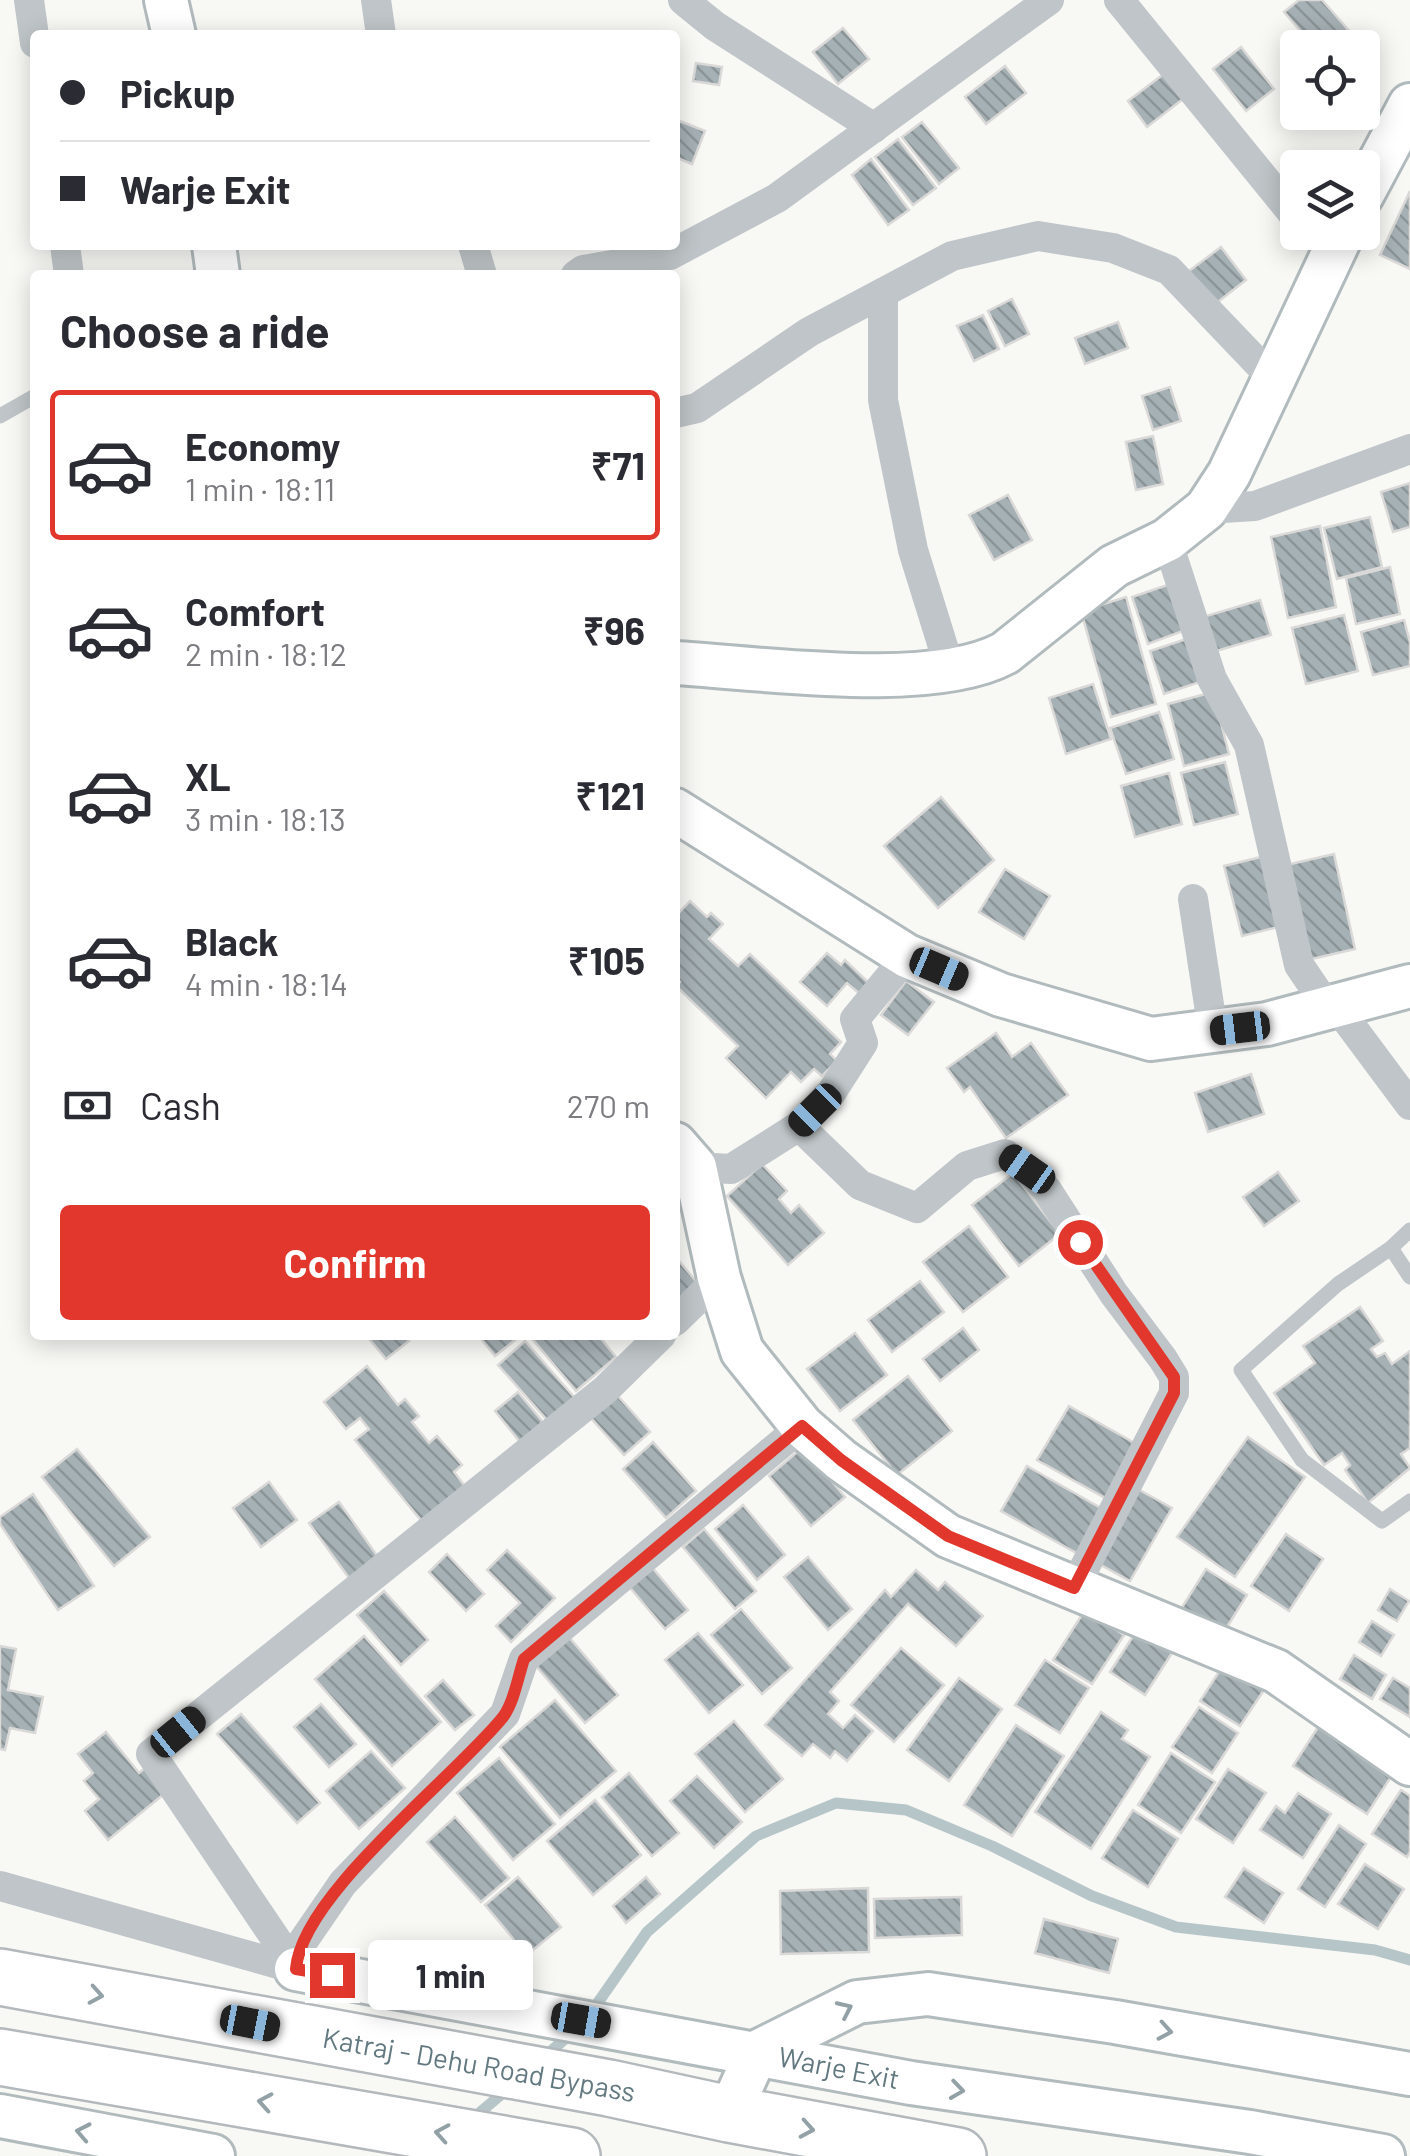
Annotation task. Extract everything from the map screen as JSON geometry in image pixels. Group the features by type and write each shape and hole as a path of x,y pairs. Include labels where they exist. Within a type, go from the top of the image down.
{"highway":[{"name":"Katraj - Dehu Road Bypass","path":"0,1978 609,2088 958,2156"},
{"path":"0,2057 572,2156"}],"street":[{"path":"29,0 33,30"},
{"path":"166,0 173,30"},
{"path":"376,0 380,30"},
{"path":"683,0 714,26 874,128"},
{"path":"680,250 777,198 1049,0"},
{"path":"1119,0 1280,198"},
{"path":"1380,162 1410,106"},
{"path":"680,412 697,408 810,332 952,256 1038,236 1114,248 1169,270 1272,379"},
{"path":"582,270 670,255 679,250"},
{"path":"680,663 902,676 988,663 1005,653 1114,566 1167,540 1206,509 1229,474 1272,379 1322,250"},
{"path":"883,294 883,400 913,550 950,668"},
{"path":"1206,509 1255,506 1410,449"},
{"path":"1167,540 1212,678 1249,745 1300,965 1318,993 1337,1007 1410,1105"},
{"path":"680,813 908,956 1001,996 1151,1039 1266,1024 1410,986"},
{"path":"1193,899 1212,1031"},
{"path":"685,1156 731,1168 799,1126 831,1094 863,1042 855,1020 908,956"},
{"path":"799,1126 860,1185 917,1208 967,1166 1005,1154 1027,1169 1046,1190 1114,1294 1164,1359 1174,1377 1174,1393 1074,1588"},
{"path":"685,1156 742,1350 802,1426 841,1460 948,1536 1276,1671 1410,1764"},
{"path":"680,1316 719,1278"},
{"path":"322,2036 296,1969 151,1754 605,1390 656,1340"},
{"path":"296,1969 298,1950 344,1883 505,1714 524,1659 802,1426"},
{"path":"0,1886 296,1969"},
{"name":"Warje Exit","path":"296,1969 911,2083 1250,2132 1383,2156"},
{"path":"729,2114 757,2052 858,2002 928,1994 1410,2074"},
{"path":"0,2116 213,2156"}],"lane":[{"path":"0,416 30,399"},
{"path":"1410,1230 1392,1248 1338,1284 1241,1370 1302,1460 1382,1521 1410,1502"},
{"path":"1392,1248 1410,1278"}],"building":[{"path":"1299,0 1322,0 1348,30 1300,30 1284,12"},
{"path":"843,28 869,59 838,84 813,52"},
{"path":"1241,47 1274,89 1246,111 1213,69"},
{"path":"696,63 722,67 719,85 693,81"},
{"path":"1005,66 1026,93 986,124 965,97"},
{"path":"1173,67 1192,92 1147,127 1128,101"},
{"path":"680,121 705,131 692,164 680,159"},
{"path":"922,122 959,168 939,184 902,137"},
{"path":"898,139 936,188 913,205 875,157"},
{"path":"871,159 909,210 888,225 852,175"},
{"path":"1410,191 1410,269 1380,255"},
{"path":"1221,247 1246,280 1214,305 1189,271"},
{"path":"1012,299 1029,334 1005,346 988,311"},
{"path":"983,315 999,349 974,361 957,326"},
{"path":"1118,322 1128,348 1085,364 1075,338"},
{"path":"1170,387 1181,421 1153,430 1142,396"},
{"path":"1153,436 1163,484 1136,490 1126,442"},
{"path":"1410,483 1410,527 1393,532 1381,492"},
{"path":"1008,495 1032,540 994,560 969,515"},
{"path":"1370,517 1382,567 1337,579 1324,528"},
{"path":"1320,526 1336,607 1288,618 1271,537"},
{"path":"1390,567 1400,614 1356,624 1346,578"},
{"path":"1176,582 1191,628 1148,644 1132,597"},
{"path":"1126,597 1156,704 1111,717 1081,611"},
{"path":"1260,600 1271,635 1206,654 1196,619"},
{"path":"1344,615 1358,671 1306,684 1292,628"},
{"path":"1404,620 1410,642 1410,666 1373,675 1361,632"},
{"path":"1192,637 1206,680 1164,694 1150,651"},
{"path":"1093,684 1111,739 1066,754 1049,698"},
{"path":"1213,692 1229,754 1184,766 1168,704"},
{"path":"1159,712 1174,759 1126,774 1110,728"},
{"path":"1225,762 1238,814 1194,825 1181,773"},
{"path":"1169,773 1182,824 1135,837 1121,786"},
{"path":"941,797 994,860 938,908 884,846"},
{"path":"1334,854 1355,949 1303,961 1282,866"},
{"path":"1269,855 1286,925 1242,936 1224,866"},
{"path":"1005,869 1050,896 1024,939 979,912"},
{"path":"690,901 707,917 711,913 723,924 709,939 738,966 750,954 841,1042 830,1054 837,1061 822,1076 814,1069 801,1082 791,1072 766,1098 726,1058 738,1046 680,990 680,912"},
{"path":"827,953 841,965 845,960 870,984 860,994 847,983 827,1006 800,982"},
{"path":"906,981 934,1002 908,1035 881,1015"},
{"path":"996,1033 1012,1057 1031,1043 1068,1095 1006,1138 970,1087 964,1092 947,1068"},
{"path":"1251,1074 1264,1114 1208,1132 1195,1093"},
{"path":"762,1164 787,1191 779,1199 791,1213 799,1205 824,1233 788,1265 727,1196"},
{"path":"1278,1172 1299,1201 1264,1226 1243,1197"},
{"path":"1013,1173 1060,1234 1019,1266 972,1205"},
{"path":"969,1226 1008,1277 963,1312 923,1262"},
{"path":"680,1262 699,1285 680,1300"},
{"path":"920,1281 944,1312 892,1352 868,1320"},
{"path":"1360,1307 1383,1341 1371,1349 1377,1357 1385,1353 1392,1364 1410,1351 1410,1448 1401,1454 1410,1468 1368,1503 1345,1470 1350,1465 1342,1453 1324,1465 1274,1393 1315,1363 1303,1346"},
{"path":"963,1328 979,1350 940,1381 923,1359"},
{"path":"855,1333 887,1375 840,1411 807,1369"},
{"path":"370,1340 409,1341 386,1359"},
{"path":"482,1340 515,1340 495,1356"},
{"path":"533,1340 602,1340 616,1357 576,1391"},
{"path":"525,1341 575,1398 548,1421 498,1365"},
{"path":"367,1366 398,1405 405,1399 419,1416 412,1422 429,1443 437,1436 462,1465 454,1472 467,1489 424,1524 355,1440 369,1429 360,1418 346,1429 324,1402"},
{"path":"908,1376 952,1431 897,1475 853,1420"},
{"path":"518,1392 543,1422 520,1442 495,1411"},
{"path":"617,1395 650,1432 624,1455 591,1418"},
{"path":"1069,1406 1138,1445 1107,1499 1037,1460"},
{"path":"1248,1437 1305,1477 1235,1577 1177,1537"},
{"path":"653,1442 696,1491 666,1518 623,1469"},
{"path":"803,1447 845,1497 811,1526 769,1476"},
{"path":"77,1449 150,1537 114,1566 42,1477"},
{"path":"1027,1466 1106,1511 1080,1555 1001,1511"},
{"path":"269,1482 297,1520 261,1547 233,1508"},
{"path":"1134,1487 1172,1508 1130,1581 1092,1560"},
{"path":"33,1494 94,1586 58,1610 0,1524 0,1517"},
{"path":"339,1502 378,1557 349,1578 309,1523"},
{"path":"743,1505 785,1555 757,1580 715,1529"},
{"path":"704,1529 756,1591 735,1609 683,1547"},
{"path":"1286,1534 1323,1559 1289,1611 1251,1586"},
{"path":"507,1550 555,1598 511,1642 496,1626 520,1603 487,1570"},
{"path":"447,1554 484,1594 466,1611 429,1572"},
{"path":"808,1557 852,1609 828,1630 784,1577"},
{"path":"650,1565 688,1610 665,1629 627,1584"},
{"path":"1206,1569 1247,1595 1222,1635 1181,1609"},
{"path":"916,1570 938,1590 945,1582 983,1616 956,1646 908,1604 830,1692 839,1701 828,1714 843,1728 855,1715 873,1731 847,1761 835,1751 830,1758 813,1744 802,1756 765,1725 885,1590 891,1597"},
{"path":"1390,1589 1409,1601 1397,1621 1378,1610"},
{"path":"384,1591 428,1640 401,1665 357,1615"},
{"path":"741,1609 792,1668 762,1694 711,1635"},
{"path":"1085,1610 1124,1635 1092,1684 1053,1660"},
{"path":"1372,1621 1394,1635 1381,1656 1359,1642"},
{"path":"1137,1630 1172,1653 1145,1695 1110,1672"},
{"path":"698,1633 743,1685 709,1713 665,1660"},
{"path":"364,1636 441,1722 392,1766 315,1679"},
{"path":"569,1637 618,1695 585,1723 535,1665"},
{"path":"0,1646 16,1649 8,1690 43,1697 35,1733 10,1728 5,1750 0,1749"},
{"path":"901,1648 944,1685 894,1742 851,1705"},
{"path":"1354,1655 1386,1675 1372,1699 1340,1679"},
{"path":"1045,1660 1089,1688 1060,1733 1015,1705"},
{"path":"1226,1661 1266,1687 1240,1726 1200,1701"},
{"path":"959,1678 1002,1709 949,1781 907,1750"},
{"path":"1393,1678 1410,1688 1410,1717 1380,1699"},
{"path":"443,1680 474,1715 455,1730 425,1696"},
{"path":"555,1700 616,1771 560,1818 500,1747"},
{"path":"321,1704 356,1744 329,1767 294,1727"},
{"path":"1199,1707 1238,1733 1212,1773 1172,1747"},
{"path":"1101,1712 1128,1730 1122,1739 1150,1757 1091,1849 1035,1812"},
{"path":"241,1714 320,1803 297,1823 217,1734"},
{"path":"734,1721 783,1779 745,1812 695,1754"},
{"path":"1322,1721 1396,1769 1367,1814 1293,1766"},
{"path":"1016,1725 1064,1756 1012,1836 964,1805"},
{"path":"106,1732 139,1773 150,1764 170,1789 108,1840 85,1811 99,1799 84,1781 93,1773 78,1754"},
{"path":"371,1751 405,1788 359,1829 326,1791"},
{"path":"1171,1753 1215,1782 1181,1833 1138,1805"},
{"path":"499,1758 555,1824 513,1860 457,1793"},
{"path":"1228,1769 1266,1793 1233,1843 1196,1819"},
{"path":"629,1773 679,1833 652,1856 602,1797"},
{"path":"697,1776 742,1822 714,1848 670,1801"},
{"path":"1401,1790 1410,1796 1407,1857 1372,1834"},
{"path":"1298,1793 1331,1814 1303,1858 1260,1830 1276,1806 1285,1813"},
{"path":"595,1800 641,1855 593,1895 547,1841"},
{"path":"1133,1810 1178,1839 1148,1887 1102,1858"},
{"path":"455,1817 509,1878 481,1902 427,1842"},
{"path":"1339,1825 1366,1844 1325,1907 1298,1889"},
{"path":"1365,1864 1404,1889 1378,1929 1338,1904"},
{"path":"1244,1868 1283,1893 1264,1923 1225,1897"},
{"path":"518,1877 561,1927 527,1955 485,1905"},
{"path":"646,1877 660,1894 626,1923 613,1906"},
{"path":"868,1888 869,1952 781,1954 780,1891"},
{"path":"961,1897 962,1935 875,1938 874,1899"},
{"path":"1044,1919 1118,1939 1109,1973 1035,1953"}],"waterway":[{"path":"590,2014 647,1932 756,1836 836,1803 906,1810 992,1846 1092,1896 1176,1927 1375,1950 1410,1960"},
{"path":"543,2058 574,2031"},
{"path":"471,2120 510,2087"}],"route":[{"path":"332,1975 296,1969 298,1950 344,1883 505,1714 524,1659 802,1426 841,1460 948,1536 1074,1588 1174,1393 1174,1377 1164,1359 1080,1242"}]}
